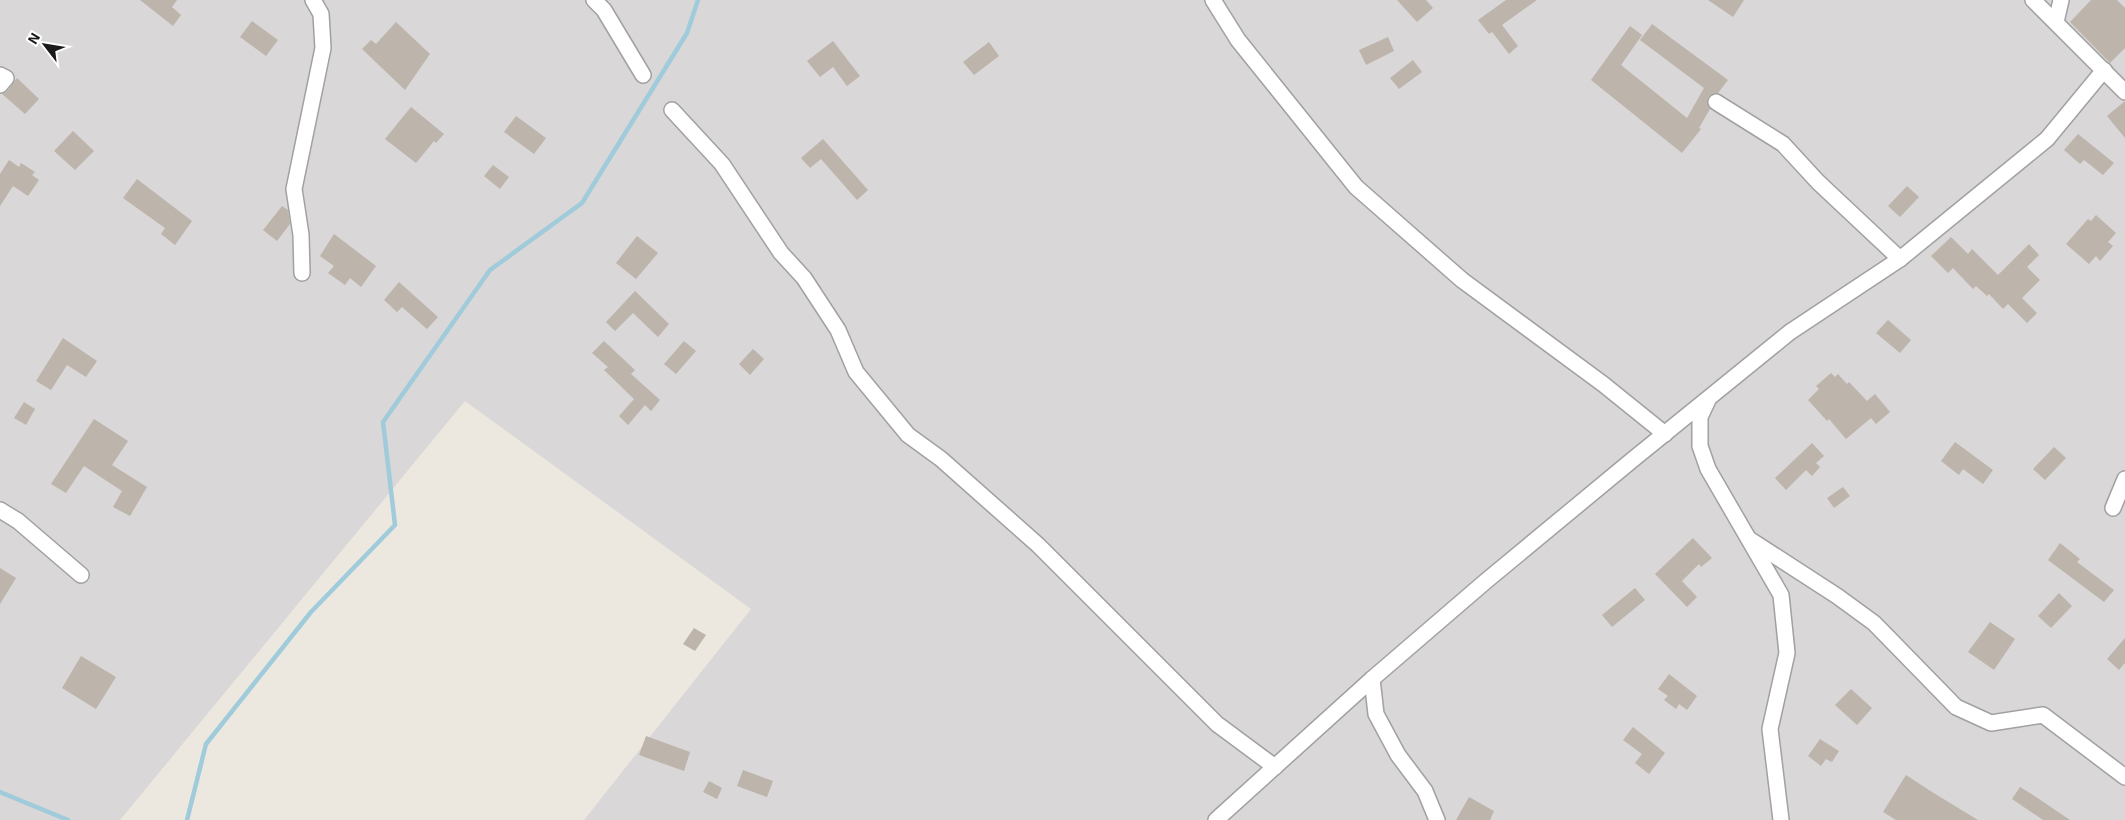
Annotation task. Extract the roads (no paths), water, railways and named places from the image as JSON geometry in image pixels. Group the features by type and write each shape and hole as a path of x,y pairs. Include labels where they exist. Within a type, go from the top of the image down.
{"street":[{"path":"302,273 301,234 294,189 323,48 321,14 313,0"},
{"path":"594,0 604,10 643,75"},
{"path":"1213,0 1238,40 1356,187 1462,280 1603,384 1665,434"},
{"path":"2033,0 2125,92"},
{"path":"2056,22 2060,0"},
{"path":"1216,820 1372,679 1486,581 1665,434 1790,332 1900,259 2046,139 2104,70"},
{"path":"0,75 6,78 0,85"},
{"path":"1716,102 1783,144 1818,182 1900,259"},
{"path":"672,110 722,164 781,253 804,278 838,330 856,372 908,435 941,459 1038,545 1217,724 1275,767"},
{"path":"1708,399 1700,417 1700,446 1708,469 1781,595 1787,652 1770,729 1781,820"},
{"path":"2114,508 2125,479"},
{"path":"0,510 18,521 81,575"},
{"path":"1749,539 1838,596 1874,623 1956,707 1991,723 2043,715 2125,777"},
{"path":"1372,679 1376,714 1398,755 1426,791 1437,820"}],"waterway":[{"path":"187,820 206,744 311,612 395,525 383,422 490,270 582,203 687,33 698,0"},
{"path":"0,792 68,820"}]}
